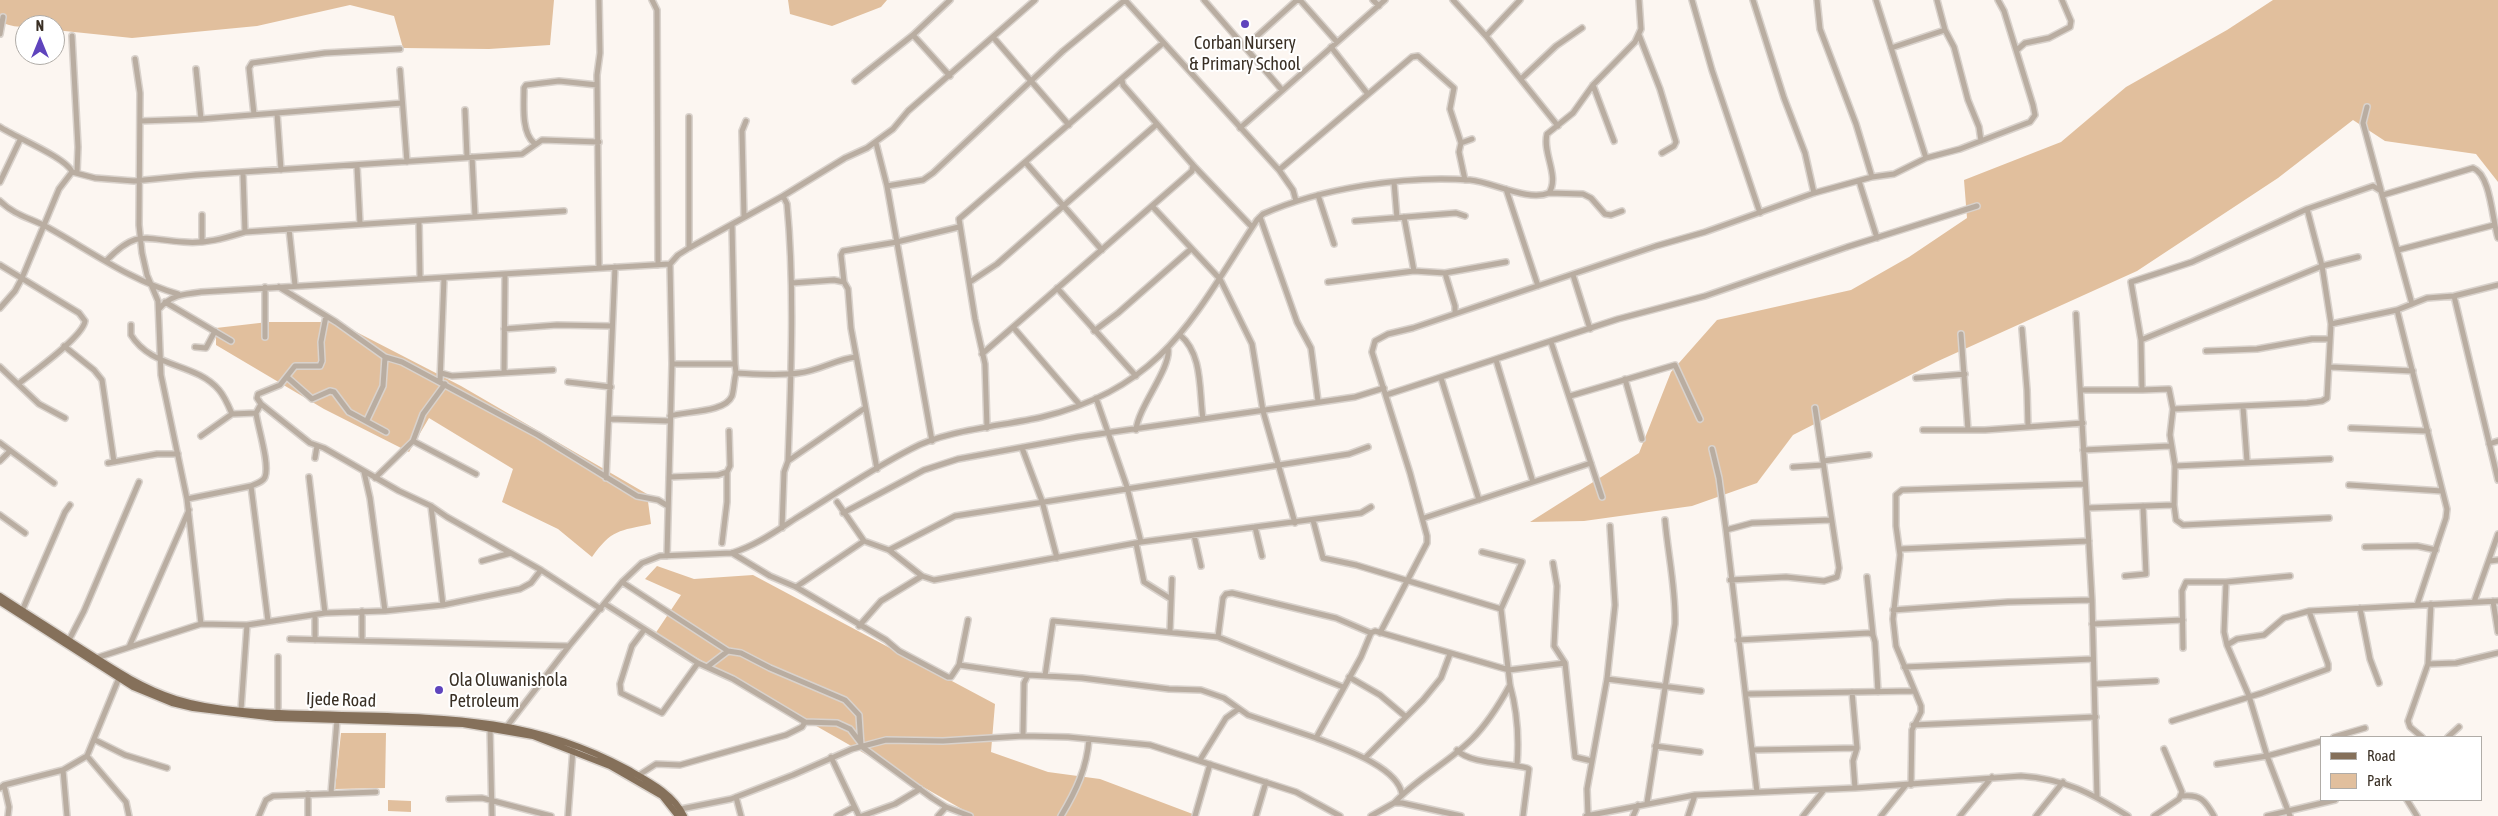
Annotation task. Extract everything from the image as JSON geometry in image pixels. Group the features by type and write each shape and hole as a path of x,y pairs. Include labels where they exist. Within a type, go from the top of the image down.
{"main road":[{"name":"Ijede Road","path":"0,596 136,683 175,698 241,710 337,720 463,724 533,736 573,749 610,766 662,796 684,816"},
{"name":"Ijede Road","path":"0,602 119,678 149,694 193,708 253,716 465,720 508,725 535,731 576,745 638,776 665,792 680,812"}],"street":[{"path":"599,0 600,53 597,85 599,267"},
{"path":"652,0 657,10 658,265"},
{"path":"855,81 913,35 950,0"},
{"path":"667,556 672,364 670,264 678,255 689,248 876,142 893,129 908,111 1035,0"},
{"path":"887,186 923,180 933,173 1030,82 1125,0 1279,170 1293,190 1296,201"},
{"path":"1245,47 1298,0 1337,42"},
{"path":"1373,0 1379,6"},
{"path":"1240,128 1385,0"},
{"path":"1453,0 1486,36 1558,126"},
{"path":"1486,36 1520,0"},
{"path":"1639,0 1639,35 1660,89 1676,142 1674,146 1662,153"},
{"path":"1692,0 1712,70 1760,213"},
{"path":"1752,0 1784,98 1805,153 1814,193"},
{"path":"1817,0 1820,29 1856,124 1872,177"},
{"path":"1876,0 1926,158"},
{"path":"1937,0 1945,30 1954,47 1968,100 1979,127 1981,141"},
{"path":"1380,633 1426,543 1424,518 1372,352 1375,341 1388,334 1414,328 1760,213 1814,193 1872,177 1894,174 1926,158 1981,141 2034,119 2033,105 2017,50 1998,0"},
{"path":"2017,50 2025,43 2049,38 2070,27 2071,21 2062,0"},
{"path":"1207,1 1282,90"},
{"path":"0,34 3,17"},
{"path":"1520,79 1556,46 1582,28"},
{"path":"1891,48 1945,30"},
{"path":"913,35 950,76"},
{"path":"1549,193 1552,176 1546,140 1548,134 1574,113 1594,85 1639,35"},
{"path":"0,308 15,291 22,278 59,189 75,172 78,147 72,36"},
{"path":"992,37 1069,126"},
{"path":"987,428 986,380 959,227 961,217 1069,126 1163,43"},
{"path":"1331,47 1367,93"},
{"path":"254,114 249,68 252,63 325,53 400,49"},
{"path":"1279,170 1367,93 1412,57 1418,56 1454,88 1450,109 1461,144 1459,152 1465,180"},
{"path":"135,59 139,78 140,238 144,267 150,285 156,295 159,309 164,395 189,510 201,624"},
{"path":"196,69 201,119"},
{"path":"400,70 407,162"},
{"path":"1122,80 1123,85 1193,165 1252,227"},
{"path":"534,143 530,139 524,118 524,88 526,85 560,81 597,85"},
{"path":"1594,85 1614,141"},
{"path":"140,121 201,119 402,103"},
{"path":"2367,107 2363,123 2412,304"},
{"path":"465,110 475,216"},
{"path":"277,113 281,170"},
{"path":"689,117 689,248"},
{"path":"744,218 742,130 746,121"},
{"path":"970,282 997,264 1157,124"},
{"path":"0,127 20,140 48,152 75,172 95,178 134,181 522,154 534,143 542,140 599,142"},
{"path":"1461,144 1472,139"},
{"path":"0,182 20,140"},
{"path":"876,142 887,186 932,441"},
{"path":"1026,163 1102,250"},
{"path":"982,354 1192,171 1193,165"},
{"path":"357,166 360,224"},
{"path":"2382,193 2472,168 2481,172 2496,217 2494,225 2498,238"},
{"path":"243,172 245,232"},
{"path":"508,725 569,646 622,582 642,563 660,556 732,553 764,541 910,449 932,441 1041,417 1080,405 1112,392 1136,376 1180,335 1220,279 1260,217 1296,201 1318,195 1394,182 1465,180 1482,181 1530,194 1583,194 1591,198 1605,214 1611,215 1622,211"},
{"path":"1859,181 1877,238"},
{"path":"1394,182 1397,218"},
{"path":"2142,390 2141,340 2132,282 2192,262 2307,209 2373,186 2382,193"},
{"path":"1506,189 1538,286"},
{"path":"1318,195 1334,244"},
{"path":"782,528 784,472 788,461 792,283 788,214 783,196"},
{"path":"0,201 11,212 44,225 150,285 178,294 420,277 444,278 505,275 599,267 670,264"},
{"path":"1152,206 1220,279 1254,350 1263,411 1280,465 1295,523"},
{"path":"1386,395 1590,329 1705,296 1977,206"},
{"path":"2173,409 2322,402 2329,392 2331,324 2322,266 2307,209"},
{"path":"106,260 122,244 140,238 202,242 218,240 245,232 420,222 475,216 564,211"},
{"path":"1355,221 1460,213 1465,216"},
{"path":"202,215 202,242"},
{"path":"1260,217 1297,322 1311,348 1318,401"},
{"path":"1404,218 1414,272"},
{"path":"420,222 420,277"},
{"path":"610,419 670,418 683,412 715,409 728,402 732,397 736,373 732,225"},
{"path":"2398,250 2494,225"},
{"path":"877,469 856,357 848,289 844,282 841,255 844,251 897,242 959,227"},
{"path":"289,229 295,285"},
{"path":"1094,331 1118,313 1191,249"},
{"path":"2141,340 2322,266 2358,257"},
{"path":"1328,282 1414,272 1445,273 1506,262"},
{"path":"0,265 83,317 85,325 64,346 18,384"},
{"path":"606,478 615,267"},
{"path":"1445,273 1455,306 1455,314"},
{"path":"504,373 505,275"},
{"path":"1573,275 1590,329"},
{"path":"375,478 413,441 423,414 442,383 444,278"},
{"path":"792,283 834,280 844,282"},
{"path":"2331,324 2397,310 2427,298 2454,296 2498,285"},
{"path":"278,286 326,316 385,357 402,362 538,435 638,496 658,500 668,506"},
{"path":"265,287 265,337"},
{"path":"1057,288 1136,376"},
{"path":"159,309 165,302 178,294"},
{"path":"2454,296 2498,480"},
{"path":"165,302 231,341"},
{"path":"2397,310 2428,431 2442,491 2446,518 2417,605"},
{"path":"2076,314 2082,390 2084,484 2092,600 2098,797"},
{"path":"326,316 321,342 322,361 320,366 300,364 289,371 287,377 280,385 258,394 257,398 261,404 317,446 431,506 707,668 733,680 805,722 838,722 850,729 861,744 920,789 946,807 970,816"},
{"path":"131,325 131,335 134,340 161,362 196,373 209,381 220,391 232,414"},
{"path":"504,329 557,325 612,326"},
{"path":"1013,327 1080,405"},
{"path":"2022,329 2028,427"},
{"path":"195,347 206,348 215,331"},
{"path":"1961,334 1968,430"},
{"path":"1180,335 1188,342 1194,355 1203,419"},
{"path":"2206,351 2257,348 2312,339 2330,339"},
{"path":"1551,342 1602,496"},
{"path":"64,346 94,370 102,380 114,462"},
{"path":"1136,430 1137,419 1154,390 1169,354 1168,348"},
{"path":"367,420 383,386 385,357"},
{"path":"736,373 789,373 822,368 841,359 856,357"},
{"path":"1496,360 1533,482"},
{"path":"672,364 735,364"},
{"path":"1570,396 1675,365 1700,418"},
{"path":"0,367 39,404 65,418"},
{"path":"2330,367 2413,371"},
{"path":"441,373 452,376 553,370"},
{"path":"1916,378 1965,374"},
{"path":"287,377 312,398 330,391 334,392 349,412 367,420 386,432"},
{"path":"1441,378 1479,500"},
{"path":"1625,379 1642,439"},
{"path":"568,382 611,387"},
{"path":"843,513 931,468 958,459 1078,436 1136,430 1318,401 1355,397 1384,388"},
{"path":"2082,390 2168,389 2173,409 2170,446 2175,466 2174,505 2176,520 2183,524 2329,518"},
{"path":"1096,398 1127,487 1139,543 1144,582 1171,599"},
{"path":"187,499 251,486 262,481 265,476 263,447 256,413 261,404"},
{"path":"2243,407 2246,462"},
{"path":"788,461 865,408"},
{"path":"1730,580 1786,577 1824,581 1837,577 1839,568 1815,408"},
{"path":"201,436 232,414 256,413"},
{"path":"1922,430 1968,430 2083,423"},
{"path":"2351,428 2428,431"},
{"path":"722,543 727,502 727,472 730,466 729,431"},
{"path":"413,441 476,474"},
{"path":"2489,444 2498,441"},
{"path":"0,443 54,483"},
{"path":"315,458 317,446"},
{"path":"2083,450 2170,446"},
{"path":"889,550 954,516 1127,487 1349,454 1368,447"},
{"path":"1022,448 1042,501 1057,558"},
{"path":"1712,449 1719,478 1726,530 1730,580 1757,792"},
{"path":"0,461 10,450"},
{"path":"108,463 157,454 178,454"},
{"path":"1793,467 1870,455"},
{"path":"2175,466 2330,458"},
{"path":"1424,518 1591,463"},
{"path":"364,472 370,498 385,611"},
{"path":"670,477 718,475 727,472"},
{"path":"309,477 325,612"},
{"path":"69,640 88,603 139,482"},
{"path":"1881,816 1909,785 1913,726 1921,712 1896,646 1893,610 1898,588 1900,549 1894,499 1898,492 1902,490 2084,484"},
{"path":"2349,485 2442,491"},
{"path":"251,486 268,621"},
{"path":"837,502 864,540 889,550 922,576 934,580 1139,543 1361,513 1371,507"},
{"path":"22,610 65,512 70,505"},
{"path":"2087,508 2174,505"},
{"path":"431,506 443,605"},
{"path":"2125,576 2146,574 2143,506"},
{"path":"129,647 189,510"},
{"path":"0,515 25,533"},
{"path":"1313,520 1323,558 1501,609"},
{"path":"1647,803 1675,624 1675,597 1668,558 1665,520"},
{"path":"1726,530 1752,523 1832,520"},
{"path":"1610,526 1615,605 1607,679 1586,796 1587,816 1694,795 1909,785 1992,777 2042,778 2063,782 2098,797 2128,816"},
{"path":"1254,527 1262,556"},
{"path":"2474,602 2498,534"},
{"path":"1194,536 1201,566"},
{"path":"796,587 864,540"},
{"path":"1900,549 2088,541"},
{"path":"2365,547 2416,546 2436,550"},
{"path":"1482,552 1522,562 1501,609 1513,696 1517,735 1517,765"},
{"path":"482,561 511,553"},
{"path":"732,553 770,576 796,587 948,678 951,677 959,665 968,620"},
{"path":"2490,561 2498,560"},
{"path":"1553,563 1557,586 1554,646 1565,663 1575,757 1592,761"},
{"path":"96,658 201,624 247,625 325,612 385,611 443,605 520,588 531,583 541,570"},
{"path":"859,626 881,602 922,576"},
{"path":"2183,648 2182,591 2186,582 2226,582 2290,576"},
{"path":"1867,577 1878,692"},
{"path":"1170,631 1172,579"},
{"path":"622,582 728,650 740,653 845,700 859,715 861,744"},
{"path":"2226,582 2224,632 2227,645 2249,696 2267,756 2289,814"},
{"path":"1218,637 1223,598 1226,594 1232,594 1336,618 1371,633 1380,633 1509,670 1565,663"},
{"path":"1893,610 2092,600"},
{"path":"2227,645 2237,639 2264,635 2284,618 2309,611 2431,604 2495,601 2498,632"},
{"path":"2421,736 2410,726 2408,721 2428,664 2431,604"},
{"path":"2360,608 2370,659 2379,684"},
{"path":"2172,721 2293,683 2328,669 2328,664 2309,611"},
{"path":"362,612 362,640"},
{"path":"315,615 315,640"},
{"path":"2092,624 2183,620"},
{"path":"1045,676 1053,621 1218,637 1343,687"},
{"path":"241,710 247,625"},
{"path":"644,630 632,646 620,684 621,693 661,713 698,663"},
{"path":"1316,738 1361,657 1371,633"},
{"path":"1738,640 1869,633 1873,635"},
{"path":"290,639 569,646"},
{"path":"707,668 728,650"},
{"path":"2428,664 2456,663 2498,652"},
{"path":"1365,758 1423,700 1441,678 1450,654"},
{"path":"278,657 278,713"},
{"path":"1904,667 2093,659"},
{"path":"959,665 1028,675 1169,689 1201,690 1224,698 1237,710 1248,716 1316,738 1365,758 1398,780 1402,794"},
{"path":"1022,736 1024,683 1028,675"},
{"path":"1349,677 1380,695 1406,717"},
{"path":"8,816 10,807 2,787 63,770 87,756 119,678"},
{"path":"1607,679 1638,681 1666,687 1701,691"},
{"path":"2094,684 2156,681"},
{"path":"1371,816 1394,803 1402,794 1472,740 1489,721 1510,685"},
{"path":"1746,694 1914,691"},
{"path":"1852,692 1857,748 1853,761 1855,788"},
{"path":"1200,760 1226,718 1237,710"},
{"path":"1913,726 2096,717"},
{"path":"331,794 337,720"},
{"path":"638,776 656,764 680,765 786,735 802,727 805,722"},
{"path":"2449,736 2459,727"},
{"path":"490,728 492,816"},
{"path":"2337,736 2365,728"},
{"path":"680,812 736,797 793,775 861,744 886,740 942,741 1022,736 1090,739 1150,745 1296,792 1340,816"},
{"path":"1061,816 1081,781 1088,756 1090,739"},
{"path":"95,740 125,755 167,768"},
{"path":"2217,764 2267,756 2320,742"},
{"path":"1655,746 1700,752"},
{"path":"1752,750 1857,748"},
{"path":"568,816 573,749"},
{"path":"2164,749 2182,796"},
{"path":"1457,750 1462,755 1474,759 1517,765 1529,769 1523,816"},
{"path":"87,756 126,802 129,816"},
{"path":"831,757 860,816 894,804 920,789"},
{"path":"1195,816 1210,764"},
{"path":"63,770 67,816"},
{"path":"1960,816 1992,777"},
{"path":"1256,816 1266,782"},
{"path":"2036,816 2063,782"},
{"path":"1802,816 1824,790"},
{"path":"259,816 268,798 308,794 376,792"},
{"path":"308,794 308,816"},
{"path":"1688,816 1694,795"},
{"path":"2154,816 2182,796 2199,796 2205,800 2214,816"},
{"path":"736,797 741,816"},
{"path":"449,799 492,800 551,816"},
{"path":"2267,816 2289,814 2333,801"},
{"path":"2408,801 2417,816"},
{"path":"1394,803 1402,802 1461,816"},
{"path":"1633,816 1638,805"},
{"path":"837,816 854,807"},
{"path":"938,816 946,807"}],"green space":[{"path":"0,0 554,0 550,45 489,49 403,48 394,16 350,5 257,26 132,38 65,31 65,15 15,15 15,26 0,21"},
{"path":"788,0 887,0 881,7 832,26 790,14"},
{"path":"2273,0 2498,0 2498,182 2476,154 2385,141 2353,120 2278,178 2137,271 1936,362 1793,435 1757,483 1692,506 1584,521 1530,522 1639,453 1671,372 1717,320 1851,290 1909,257 1967,218 1964,180 2061,142 2126,87 2227,30"},
{"path":"268,322 337,322 461,386 647,494 651,524 624,530 611,536 592,557 558,529 502,502 513,469 429,418 409,452 324,409 216,345 216,328"},
{"path":"657,566 694,579 753,575 995,704 991,752 1048,772 1100,779 1198,816 974,816 655,634 681,595 645,579"},
{"path":"341,733 386,733 385,788 335,789"},
{"path":"388,800 411,801 411,812 388,811"}],"place":[{"name":"Corban Nursery & Primary School","path":"1245,24"},
{"name":"Ola Oluwanishola Petroleum","path":"439,690"}]}
